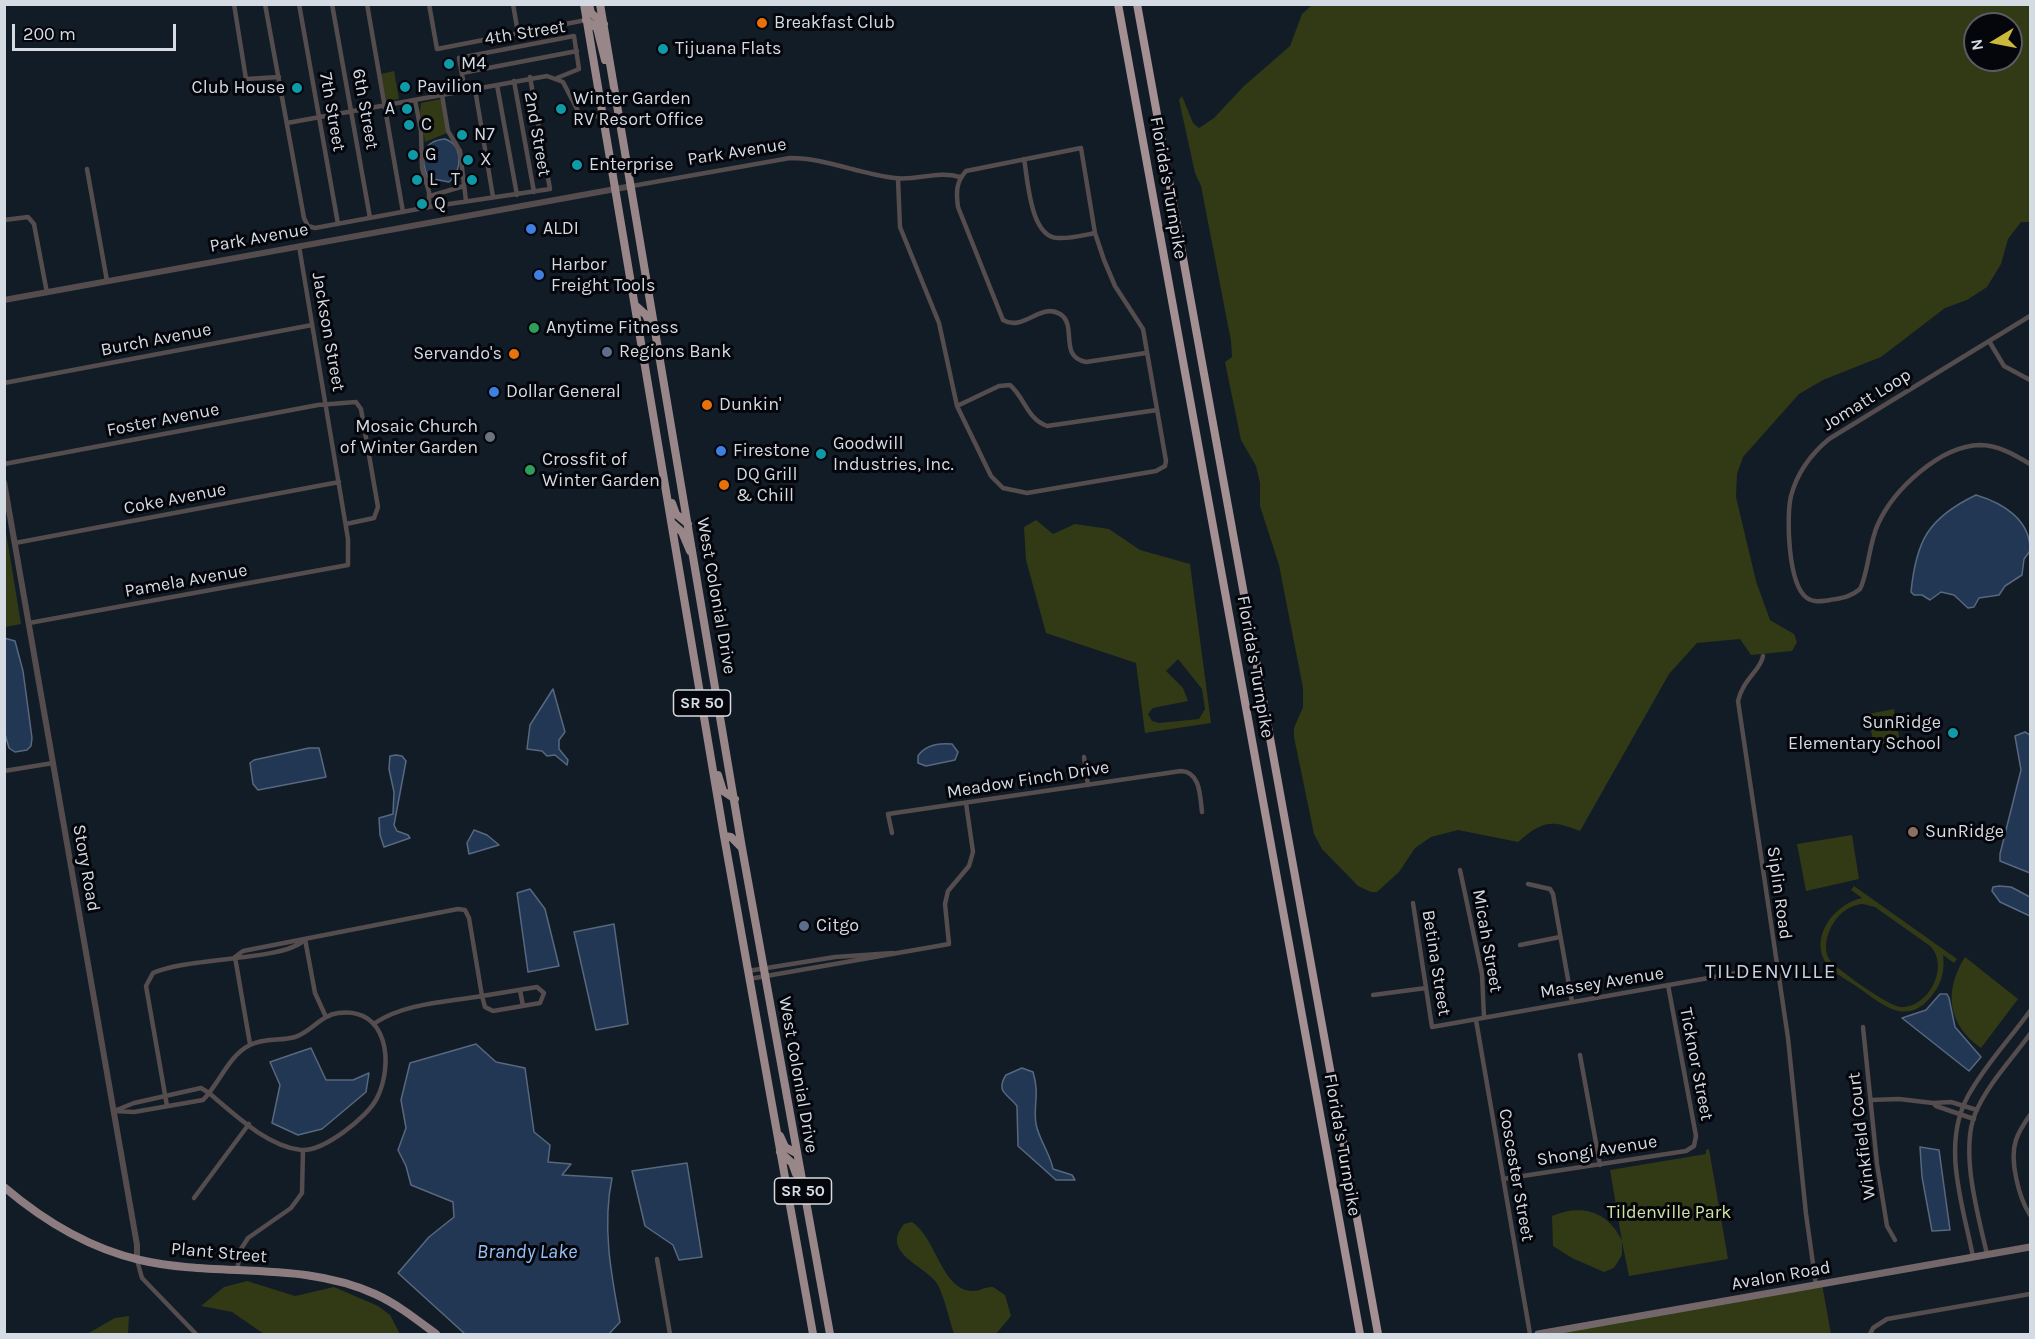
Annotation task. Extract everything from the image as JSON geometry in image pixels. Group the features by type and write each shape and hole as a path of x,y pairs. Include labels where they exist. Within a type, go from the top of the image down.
{"highway":[{"name":"West Colonial Drive","path":"584,4 724,836 813,1335"},
{"path":"589,4 591,13 604,24"},
{"name":"West Colonial Drive","path":"600,4 742,848 830,1335"},
{"name":"Florida's Turnpike","path":"1118,4 1360,1335"},
{"name":"Florida's Turnpike","path":"1137,4 1378,1335"},
{"path":"586,20 597,27 606,63 611,72"},
{"path":"636,306 646,315 657,340"},
{"path":"665,484 676,514 688,524"},
{"path":"672,523 682,532 696,566"},
{"path":"709,745 723,792 735,799"},
{"path":"724,836 731,837 742,848"},
{"path":"775,1127 785,1147 796,1153"},
{"path":"780,1152 792,1163 806,1204"}],"main road":[{"name":"Plant Street","path":"4,1187 64,1231 137,1260 324,1278 374,1294 409,1314 436,1335"},
{"name":"Avalon Road","path":"1538,1335 2031,1247"}],"street":[{"path":"234,4 246,79 279,77"},
{"path":"265,4 305,222 315,228 429,207 550,189 530,77"},
{"name":"7th Street","path":"299,4 338,224"},
{"name":"6th Street","path":"332,4 370,218"},
{"path":"366,4 403,212"},
{"path":"429,4 437,49 586,20"},
{"path":"513,4 518,33"},
{"name":"4th Street","path":"462,73 459,58 574,36 579,69 557,78"},
{"path":"465,91 462,73 577,51"},
{"path":"286,123 530,77 557,78 563,82 581,117 603,116"},
{"name":"2nd Street","path":"514,81 534,192"},
{"path":"497,85 517,195"},
{"path":"475,89 493,197"},
{"path":"442,95 448,131 460,151 466,201"},
{"path":"415,100 421,131 422,168 430,196 429,207"},
{"name":"Park Avenue","path":"4,300 790,158 810,158 898,179 939,173 960,177 966,171 977,167 1081,148 1095,233"},
{"path":"898,179 900,227 939,323 957,406 991,476 1003,488 1027,493 1156,471 1165,466 1166,461 1143,328 1115,286 1095,233 1058,238 1048,236 1039,228 1024,159"},
{"path":"87,169 107,281"},
{"path":"960,177 956,191 958,207 1003,320 1010,324 1018,324 1045,312 1055,311 1062,315 1066,322 1072,355 1079,361 1086,362 1146,353"},
{"path":"430,196 464,186"},
{"path":"4,220 20,216 28,217 34,224 47,293"},
{"name":"Jackson Street","path":"299,246 346,524 348,565"},
{"name":"Jomatt Loop","path":"2031,316 1829,439 1810,458 1798,477 1788,516 1789,536 1799,589 1807,599 1817,602 1845,597 1860,589 1879,522 1898,494 1931,464 1955,451 1978,445 2004,450 2031,464"},
{"name":"Burch Avenue","path":"4,382 312,325"},
{"path":"1989,341 2004,366 2031,380"},
{"path":"957,406 999,386 1010,385 1017,392 1030,415 1047,426 1157,410"},
{"name":"Foster Avenue","path":"4,464 350,401 359,404 378,507 374,518 346,524"},
{"name":"Story Road","path":"4,482 137,1245 137,1260"},
{"name":"Coke Avenue","path":"15,543 339,482"},
{"name":"Pamela Avenue","path":"29,623 348,565"},
{"name":"Siplin Road","path":"1763,656 1761,664 1741,688 1738,701 1788,1038 1806,1214 1816,1285"},
{"path":"1084,757 1088,784"},
{"path":"4,771 53,763"},
{"name":"Meadow Finch Drive","path":"892,833 888,814 1181,771 1191,773 1196,779 1202,812"},
{"path":"765,972 823,968 949,944 945,904 948,891 969,866 974,852 966,803"},
{"name":"Micah Street","path":"1460,870 1482,974 1484,1017"},
{"path":"1528,884 1550,889 1572,1002"},
{"name":"Betina Street","path":"1413,903 1432,1027"},
{"path":"167,1106 146,986 149,979 160,970 298,945 305,939 458,909 465,910 469,918 482,996 488,1010 540,1003 544,993 537,987 482,996 403,1010 389,1014 375,1023"},
{"path":"1520,945 1560,938"},
{"path":"305,939 315,993 326,1017"},
{"path":"749,975 876,952 905,953"},
{"path":"235,957 250,1044"},
{"path":"822,960 823,968"},
{"name":"Massey Avenue","path":"1432,1027 1776,966"},
{"name":"Ticknor Street","path":"1668,986 1696,1136 1694,1146"},
{"path":"1373,995 1426,988"},
{"path":"520,990 523,1006"},
{"path":"1972,1257 1955,1160 1955,1138 1963,1106 1975,1085 2031,1011"},
{"path":"114,1111 123,1113 196,1102 209,1093 238,1054 250,1044 295,1037 337,1012 357,1013 375,1023 384,1038 387,1052 378,1097 331,1142 303,1150 280,1146 209,1093 201,1088 165,1095 114,1111"},
{"name":"Coscester Street","path":"1476,1020 1530,1335"},
{"name":"Winkfield Court","path":"1863,1027 1887,1226 1895,1239"},
{"path":"1988,1254 1969,1156 1974,1119 1977,1110 2031,1035"},
{"path":"1580,1055 1600,1165"},
{"path":"1871,1100 1947,1102 1977,1110"},
{"path":"1933,1103 1974,1119"},
{"path":"2031,1115 2015,1141 2014,1158 2023,1204 2031,1215"},
{"path":"194,1198 249,1124"},
{"name":"Shongi Avenue","path":"1503,1179 1686,1151 1694,1146"},
{"path":"237,1270 241,1249 248,1238 291,1208 302,1193 303,1150"},
{"path":"657,1259 670,1335"},
{"path":"137,1260 142,1278 196,1335"},
{"path":"1870,1335 1873,1328 1887,1319 2031,1294"}],"green space":[{"path":"1312,5 2030,5 2030,222 2021,222 2008,239 2001,264 1987,287 1967,300 1945,308 1881,357 1823,380 1799,394 1743,457 1737,474 1736,497 1756,581 1770,620 1794,634 1797,642 1792,651 1751,655 1740,639 1697,643 1669,674 1580,831 1561,825 1547,824 1518,842 1458,830 1431,837 1415,848 1399,872 1377,892 1371,892 1358,886 1322,849 1314,834 1294,737 1294,728 1303,707 1303,688 1279,565 1260,506 1260,483 1256,466 1241,440 1225,362 1232,357 1231,341 1201,186 1195,173 1179,100 1182,96 1193,123 1199,128 1214,118 1244,86 1290,46 1302,14"},
{"path":"394,71 399,99 386,101 381,74"},
{"path":"441,99 447,133 425,142 420,112 421,103"},
{"path":"1036,520 1053,534 1075,524 1109,529 1140,550 1190,564 1211,723 1145,733 1136,663 1046,633 1026,560 1024,527","holes":["1178,659 1202,689 1205,709 1199,719 1159,723 1152,721 1148,714 1153,708 1188,701 1183,688 1166,671"]},
{"path":"5,526 21,624 4,627"},
{"path":"1894,709 1900,741 1874,746 1868,714"},
{"path":"1852,835 1859,879 1806,891 1797,844"},
{"path":"1854,886 1957,959 1954,963 1943,955 1944,965 1939,985 1923,1004 1914,1010 1904,1012 1885,1006 1838,975 1824,960 1821,940 1829,921 1844,906 1862,898 1851,890","holes":["1857,905 1875,907 1930,946 1936,954 1938,964 1934,984 1920,1001 1911,1005 1901,1007 1875,994 1842,971 1827,956 1827,938 1838,917 1847,909"]},
{"path":"1965,957 2018,999 1981,1048 1961,1029 1952,1007 1954,983"},
{"name":"Tildenville Park","path":"1709,1149 1728,1259 1629,1276 1622,1242 1622,1255 1614,1268 1604,1272 1572,1258 1553,1246 1552,1216 1574,1210 1602,1217 1610,1223 1622,1241 1610,1170 1706,1154 1706,1150"},
{"path":"912,1222 928,1240 946,1272 961,1288 974,1291 993,1287 1005,1295 1011,1316 996,1334 954,1334 938,1285 933,1278 908,1259 897,1244 898,1234 904,1224"},
{"path":"247,1281 295,1296 334,1287 378,1306 390,1315 400,1334 264,1334 232,1312 201,1306 224,1287"},
{"path":"1822,1284 1831,1334 1538,1334"},
{"path":"129,1316 128,1334 87,1334 115,1318"}],"water":[{"path":"445,139 455,147 459,159 457,171 449,182 428,178 424,164 424,152 427,147 437,140"},
{"path":"1976,495 2014,514 2026,530 2030,551 2024,559 2022,575 2005,586 1999,595 1979,598 1974,607 1968,608 1954,595 1941,592 1930,600 1922,595 1914,595 1911,592 1913,574 1921,545 1927,533 1946,513"},
{"path":"4,638 15,641 23,671 32,738 31,746 27,750 15,752 9,748 5,734"},
{"path":"553,689 565,732 559,740 559,749 568,760 567,765 555,755 547,756 542,751 527,749 530,725"},
{"path":"2025,732 2030,735 2030,873 2000,861 2021,770 2015,736"},
{"path":"938,744 952,744 958,752 955,760 926,766 918,763 918,756 925,749"},
{"path":"309,748 319,748 326,777 258,790 253,784 250,763 254,760"},
{"path":"390,756 402,756 406,761 394,825 397,831 410,838 384,847 380,835 379,818 393,814 394,792 389,769"},
{"path":"474,830 487,835 499,845 469,854 467,843"},
{"path":"1993,887 2011,887 2030,897 2030,916 2000,902 1992,891"},
{"path":"530,889 545,909 559,966 528,972 517,893"},
{"path":"614,924 628,1024 596,1030 574,932"},
{"path":"1940,994 1947,994 1955,1027 1981,1057 1969,1071 1902,1018 1926,1010"},
{"name":"Brandy Lake","path":"476,1044 496,1062 525,1068 534,1132 550,1145 548,1162 571,1164 562,1175 612,1178 608,1232 620,1322 609,1334 465,1334 398,1273 429,1237 454,1217 453,1202 411,1185 406,1166 398,1150 406,1128 401,1100 410,1063"},
{"path":"311,1048 326,1080 353,1080 369,1073 366,1092 322,1129 298,1135 272,1123 280,1085 270,1062"},
{"path":"1022,1068 1033,1072 1036,1087 1036,1124 1053,1169 1072,1175 1075,1180 1056,1180 1018,1146 1017,1106 1004,1092 1002,1085 1006,1075"},
{"path":"1920,1147 1939,1150 1950,1230 1932,1231 1922,1177"},
{"path":"687,1163 702,1257 679,1260 673,1245 645,1226 632,1171"}],"place":[{"name":"Breakfast Club","path":"762,23"},
{"name":"Tijuana Flats","path":"663,49"},
{"name":"M4","path":"449,64"},
{"name":"Pavilion","path":"405,87"},
{"name":"Club House","path":"297,88"},
{"name":"A","path":"407,109"},
{"name":"Winter Garden RV Resort Office","path":"561,109"},
{"name":"C","path":"409,125"},
{"name":"N7","path":"462,135"},
{"name":"G","path":"413,155"},
{"name":"X","path":"468,160"},
{"name":"Enterprise","path":"577,165"},
{"name":"L","path":"417,180"},
{"name":"T","path":"472,180"},
{"name":"Q","path":"422,204"},
{"name":"ALDI","path":"531,229"},
{"name":"Harbor Freight Tools","path":"539,275"},
{"name":"Anytime Fitness","path":"534,328"},
{"name":"Regions Bank","path":"607,352"},
{"name":"Servando's","path":"514,354"},
{"name":"Dollar General","path":"494,392"},
{"name":"Dunkin'","path":"707,405"},
{"name":"Mosaic Church of Winter Garden","path":"490,437"},
{"name":"Firestone","path":"721,451"},
{"name":"Goodwill Industries, Inc.","path":"821,454"},
{"name":"Crossfit of Winter Garden","path":"530,470"},
{"name":"DQ Grill & Chill","path":"724,485"},
{"name":"SunRidge Elementary School","path":"1953,733"},
{"name":"SunRidge","path":"1913,832"},
{"name":"Citgo","path":"804,926"}],"district":[{"name":"TILDENVILLE","path":"1771,972"}]}
